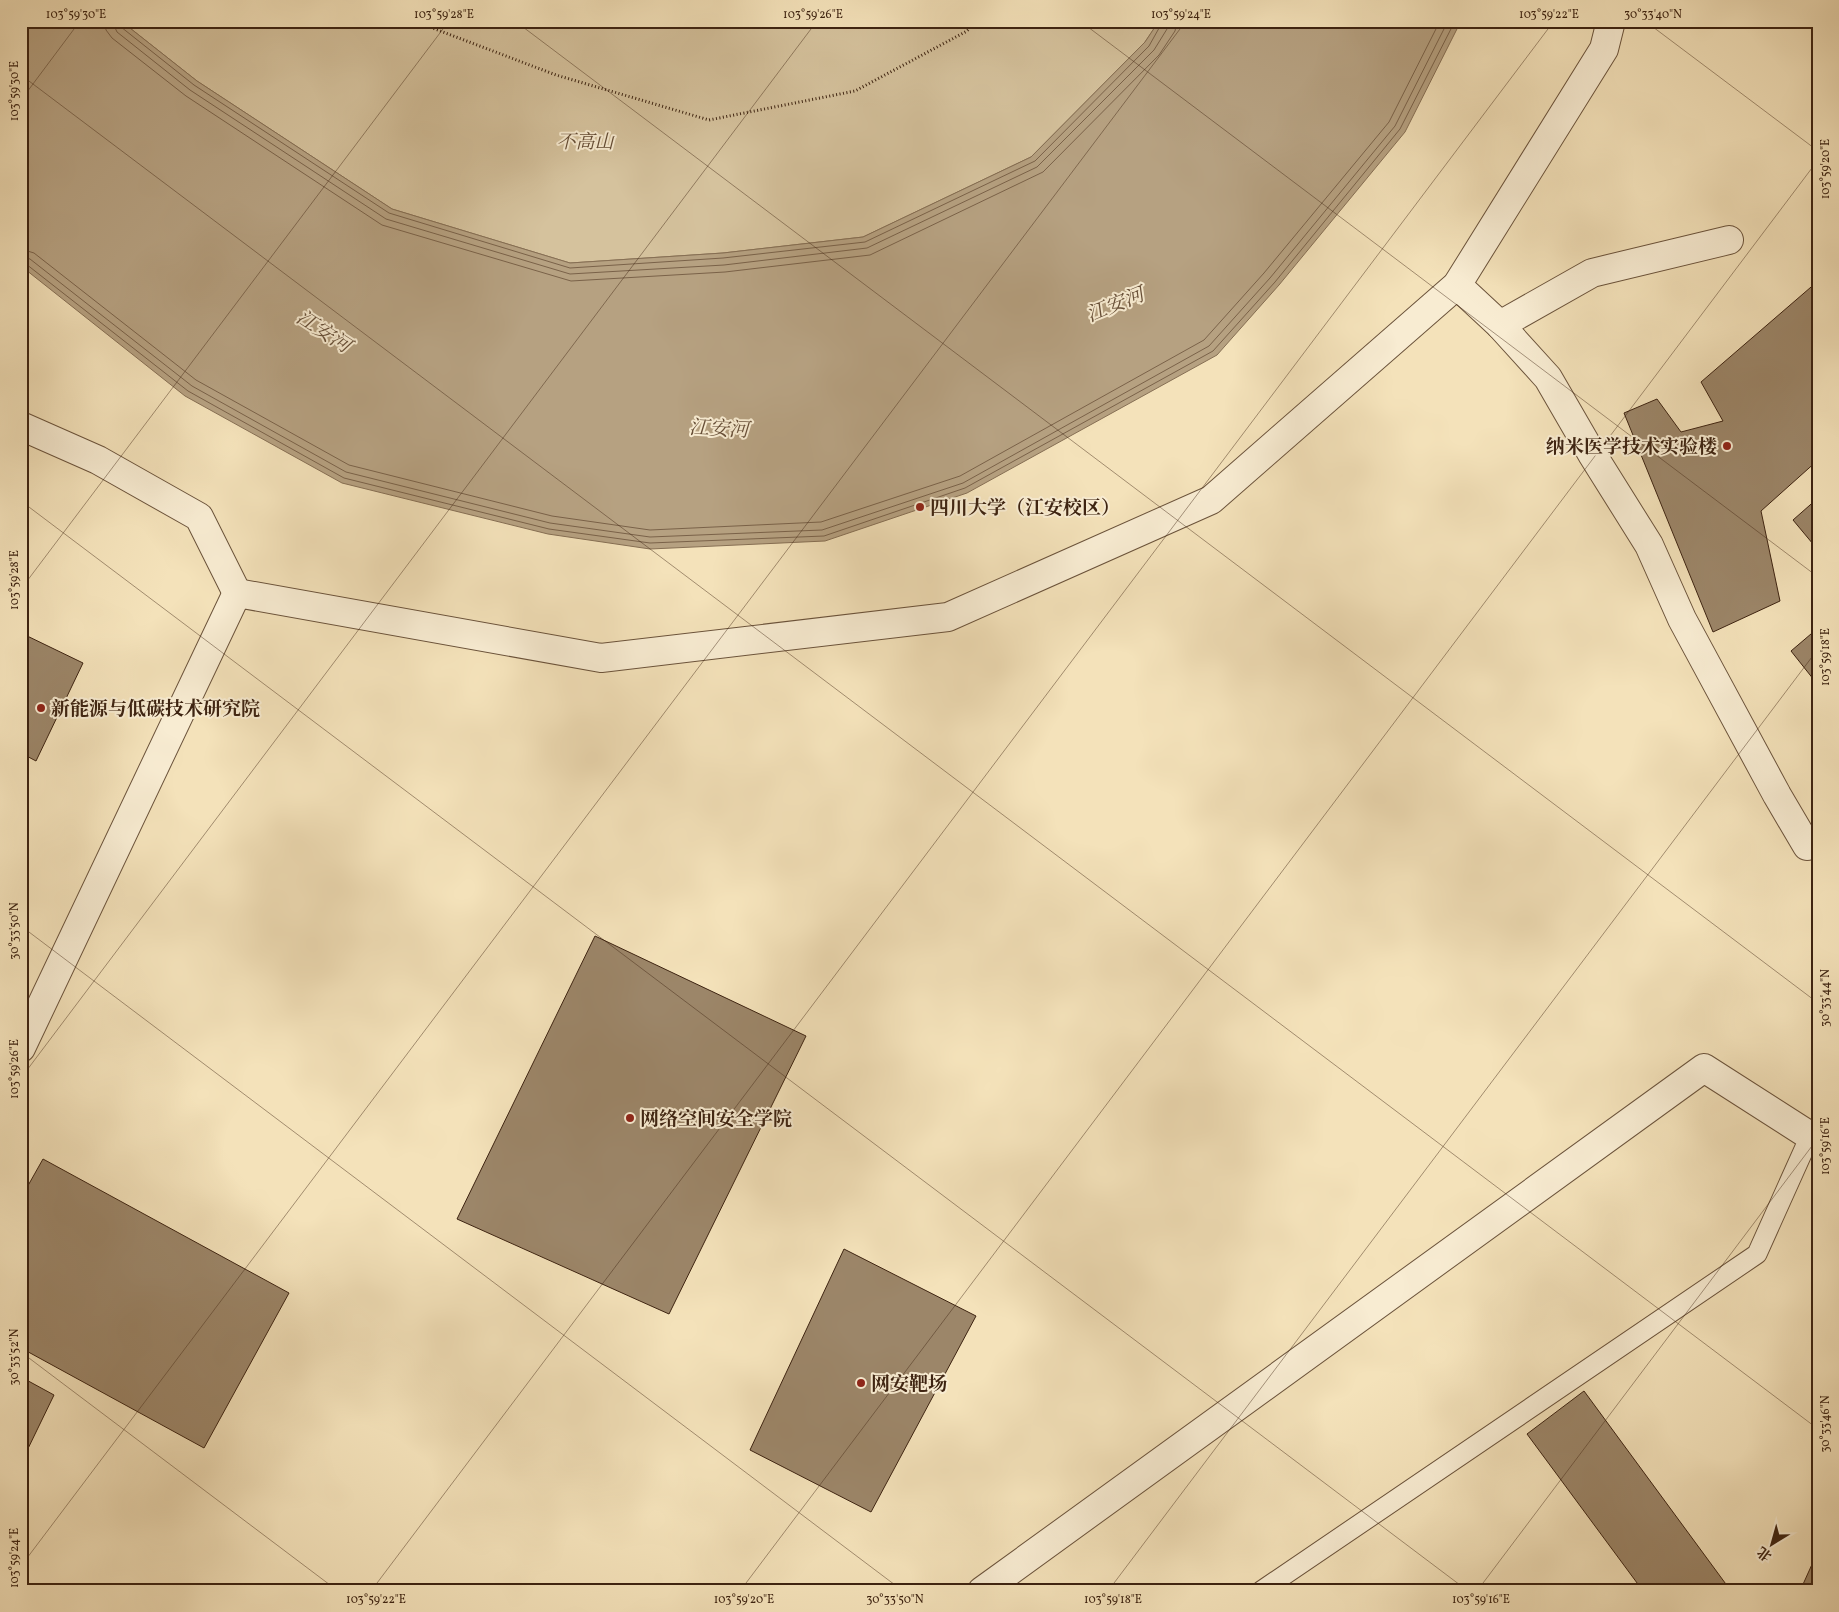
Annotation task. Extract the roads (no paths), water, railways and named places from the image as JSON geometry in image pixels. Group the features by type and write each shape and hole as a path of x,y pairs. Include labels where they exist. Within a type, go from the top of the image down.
{"street":[{"path":"1604,48 1611,21"},
{"path":"237,593 601,658 948,617 1211,500 1457,285 1604,48 1618,21"},
{"path":"1500,324 1592,273 1729,240"},
{"path":"1457,285 1500,324 1548,378 1592,454 1649,545 1682,619 1806,846 1818,841"},
{"path":"21,426 98,460 199,517 237,593"},
{"path":"21,1048 237,593"},
{"path":"982,1591 1704,1068 1814,1139"}],"lane":[{"path":"1261,1591 1757,1254 1814,1139"}],"water":[{"name":"江安河","path":"21,21 121,21 197,81 392,209 570,263 723,253 863,237 1031,157 1145,42 1159,21 1461,21 1405,132 1279,285 1217,355 967,493 825,541 650,549 548,534 342,483 185,396 21,266"}],"place":[{"name":"纳米医学技术实验楼","path":"1727,446"},
{"name":"四川大学（江安校区）","path":"920,507"},
{"name":"新能源与低碳技术研究院","path":"41,708"},
{"name":"网络空间安全学院","path":"630,1118"},
{"name":"网安靶场","path":"861,1383"}],"park label":[{"name":"不高山","path":"585,141"}]}
